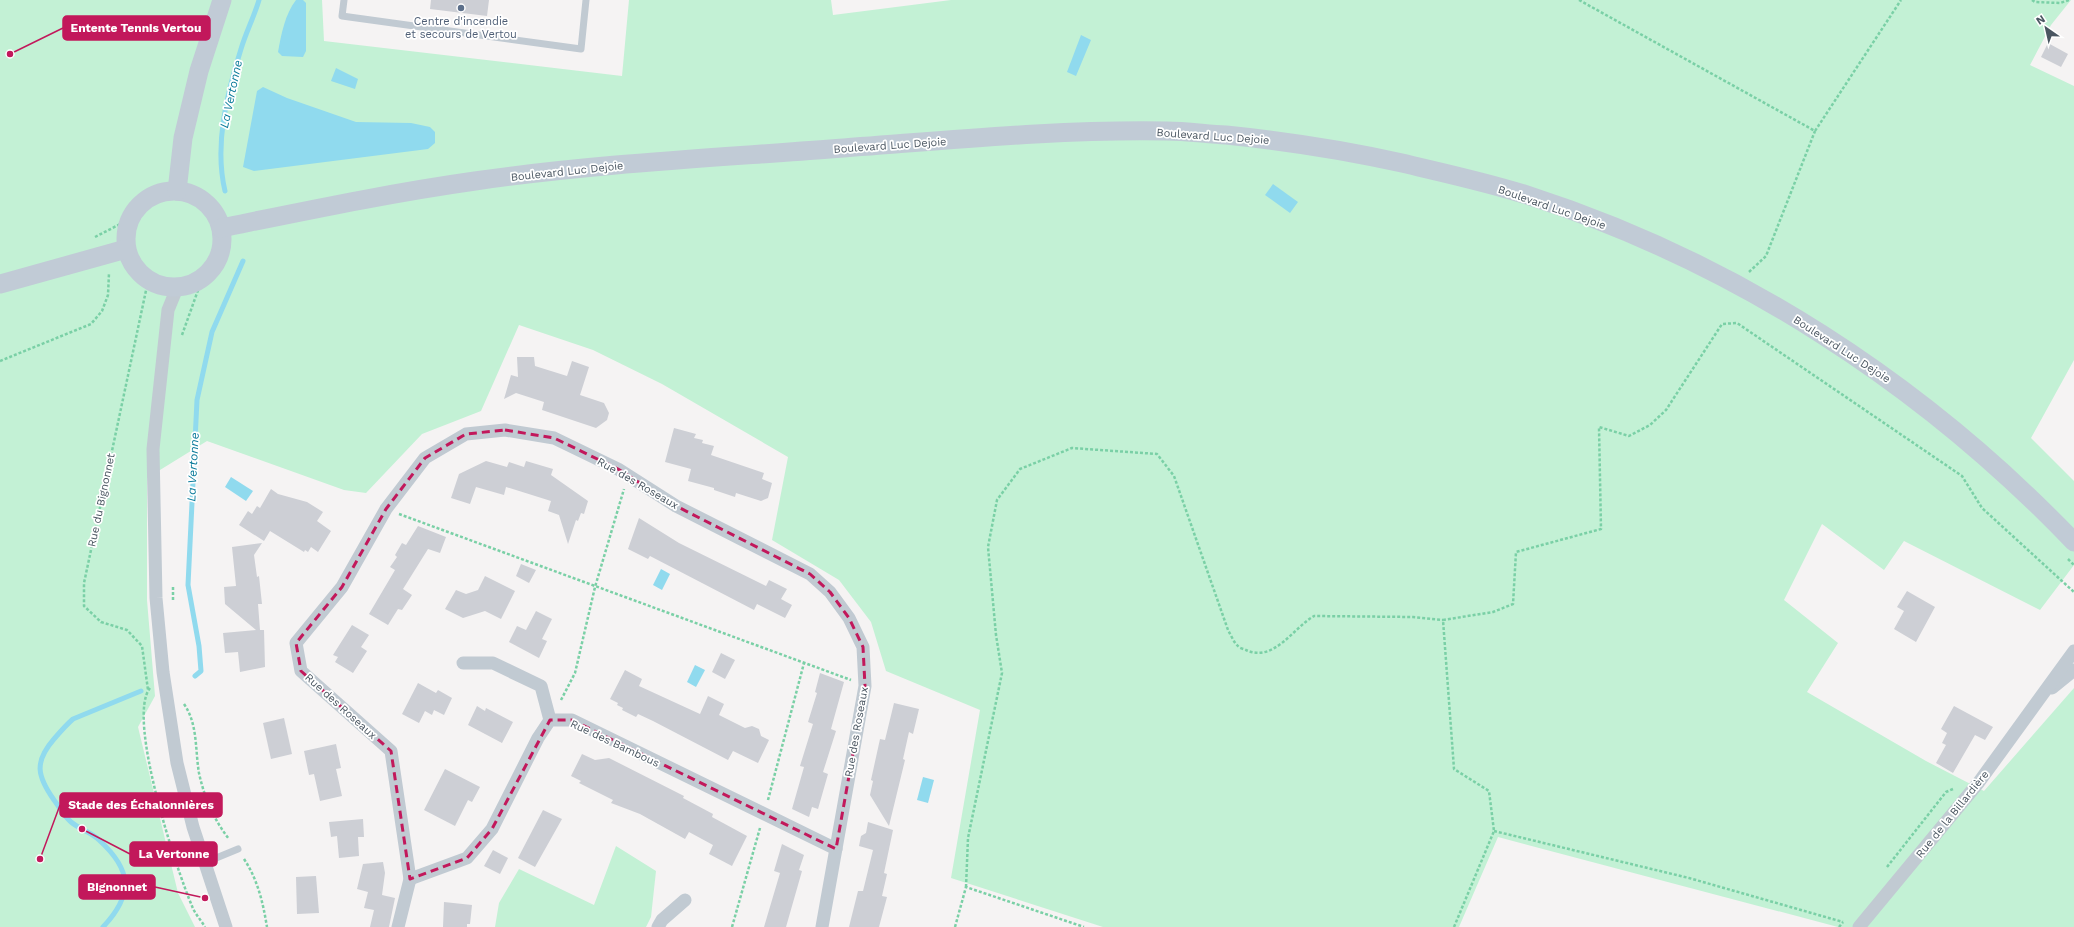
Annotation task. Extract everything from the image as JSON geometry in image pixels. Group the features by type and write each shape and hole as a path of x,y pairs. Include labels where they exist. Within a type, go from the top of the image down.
{"main road":[{"path":"177,190 183,138 199,71 222,0"},
{"name":"Boulevard Luc Dejoie","path":"221,228 378,197 474,181 568,170 981,138 1170,130 1262,139 1358,153 1452,175 1527,196 1654,243 1736,284 1820,333 1885,376 1940,418 2029,495 2069,548"},
{"path":"177,190 196,196 220,208 222,247 212,270 202,279 190,285 178,288 167,288 148,281 133,266 126,249 125,233 130,218 136,209 154,195 177,190"},
{"path":"0,284 126,249"}],"street":[{"path":"178,288 168,310 153,449 156,598 163,672 177,763 192,827 226,927"},
{"name":"Rue des Roseaux","path":"398,927 410,879 391,751 301,671 296,643 342,587 386,509 425,458 466,434 505,430 554,438 628,475 676,506 778,556 810,574 830,592 849,618 863,648 865,686 822,927"},
{"name":"Rue de la Billardière","path":"1859,927 1979,782 2074,651"},
{"path":"410,879 467,858 492,828 538,738 550,720 541,686 493,664 463,663"},
{"name":"Rue de la Billardière","path":"2041,697 2074,670"},
{"name":"Rue des Bambous","path":"550,720 572,720 836,849"},
{"path":"658,927 662,920 685,900"}],"lane":[{"path":"344,0 342,16 581,49 586,0"},
{"path":"204,863 238,849"}],"path":[{"path":"1579,0 1815,131"},
{"path":"1754,277 1748,274 1766,256 1815,131 1900,0"},
{"path":"2032,0 2035,2 2060,2 2069,0"},
{"path":"0,361 91,324 102,311 108,295 109,273"},
{"path":"181,338 202,279"},
{"name":"Rue du Bignonnet","path":"148,281 84,583 84,606 101,622 127,630 142,646 148,690 143,721 160,808 170,845 192,908 205,927"},
{"path":"955,927 966,887 968,838 1002,673 996,635 988,547 997,500 1020,469 1072,448 1157,454 1174,476 1228,630 1238,646 1253,653 1266,653 1288,638 1304,622 1314,616 1413,617 1443,620 1493,612 1512,604 1516,552 1602,529 1599,427 1629,436 1650,425 1666,410 1722,324 1737,323 1962,476 1982,508 2074,592"},
{"path":"550,720 576,674 595,587 628,475"},
{"path":"386,509 865,686"},
{"path":"2069,548 2074,566"},
{"path":"172,582 173,606"},
{"path":"1443,620 1454,769 1489,791 1494,831 1454,927"},
{"path":"732,927 804,663"},
{"path":"148,690 163,672"},
{"path":"182,702 192,716 200,773 211,812 219,827 238,849 250,868 263,901 267,927"},
{"path":"1494,831 1689,878 1843,922"},
{"path":"966,887 1084,927"}],"highlighted area":[{"path":"505,430 554,438 618,469 676,506 810,574 830,592 849,618 863,647 865,686 836,849 572,720 550,720 492,829 467,858 410,879 391,751 301,671 296,643 342,587 386,509 425,458 466,434"}],"green space":[{"path":"0,0 322,0 324,41 622,76 629,0 831,0 833,15 951,0 2071,0 2051,25 2030,65 2074,86 2074,360 2031,438 2074,481 2074,565 2040,610 1904,541 1884,570 1822,524 1784,600 1838,643 1807,692 1926,761 1984,791 2074,688 2074,927 1838,927 1498,837 1459,927 1103,927 951,878 980,710 886,671 871,622 839,580 772,540 788,457 662,384 593,350 519,325 481,411 422,434 366,493 344,490 207,441 147,478 147,600 155,696 138,727 178,893 195,927 0,927"},
{"path":"616,846 656,871 651,917 646,927 495,927 499,903 519,869 594,905"}],"water":[{"path":"296,0 303,0 306,3 306,51 303,57 282,56 278,52 282,32 286,18"},
{"path":"1081,35 1091,40 1076,76 1067,72"},
{"path":"336,68 358,79 355,89 331,81"},
{"path":"263,87 287,98 356,122 411,123 430,127 435,132 435,143 428,149 254,171 243,167 257,91"},
{"path":"1273,184 1298,202 1290,213 1265,195"},
{"path":"231,477 253,491 246,501 225,487"},
{"path":"661,569 670,574 662,590 653,585"},
{"path":"695,665 705,670 696,687 687,682"},
{"path":"923,777 934,780 928,803 917,800"}],"building":[{"name":"Centre d'incendie et secours de Vertou","path":"431,0 489,0 487,16 430,9"},
{"path":"2048,43 2068,54 2061,67 2041,57"},
{"path":"517,357 534,357 535,366 567,376 572,361 589,367 580,395 604,403 609,413 607,420 596,428 542,410 544,402 516,393 504,399 511,375 518,377"},
{"path":"674,428 696,434 694,438 703,440 702,443 714,446 711,455 764,473 762,479 772,483 768,498 761,501 736,493 735,497 714,490 714,488 688,481 691,469 665,462"},
{"path":"486,461 507,467 509,462 524,467 526,461 553,469 551,475 588,501 584,514 581,513 578,521 576,520 568,544 559,515 548,511 551,501 506,487 504,495 476,487 470,504 451,498 459,474"},
{"path":"271,489 278,494 307,502 323,512 317,521 331,531 318,552 311,547 308,552 305,550 304,552 270,531 264,541 239,525 248,511 252,514 257,506 260,508"},
{"path":"639,518 679,543 766,586 769,580 787,589 781,599 792,605 785,618 757,604 754,610 650,556 648,559 628,549"},
{"path":"418,526 446,537 440,553 428,549 403,589 412,595 402,610 398,609 388,625 369,614 395,570 390,567 397,557 395,555 402,543 406,545"},
{"path":"262,543 254,555 257,577 259,576 262,604 258,604 260,630 264,630 265,667 240,672 238,652 225,653 223,633 256,630 225,604 224,587 236,586 232,547"},
{"path":"521,564 536,570 529,583 516,576"},
{"path":"485,576 515,591 501,619 485,611 463,618 445,609 456,590 466,594 478,590"},
{"path":"1907,591 1935,607 1916,642 1894,629 1904,611 1897,607"},
{"path":"536,611 552,619 542,639 547,641 539,658 509,642 517,626 526,630"},
{"path":"352,625 369,635 361,647 367,651 353,673 335,662 338,657 333,655"},
{"path":"721,653 735,660 725,679 712,672"},
{"path":"625,670 642,679 639,686 700,714 708,696 724,704 719,715 745,728 752,726 759,729 761,736 769,740 758,763 733,751 728,760 653,721 638,714 636,717 622,710 623,708 617,705 618,703 610,699"},
{"path":"820,673 844,682 831,729 836,731 823,772 828,774 818,809 812,807 809,817 792,809 804,767 800,766 813,724 808,722 817,693 815,692"},
{"path":"418,683 436,693 438,690 452,698 444,715 434,710 432,715 425,711 419,723 402,714"},
{"path":"894,703 919,709 913,734 909,732 903,759 905,760 889,826 870,795 873,781 871,780 880,739 885,740"},
{"path":"477,706 485,711 486,708 513,722 502,743 468,725"},
{"path":"1954,706 1993,727 1985,740 1975,735 1953,773 1936,763 1946,745 1942,743 1947,733 1941,729"},
{"path":"284,718 292,754 271,759 263,723"},
{"path":"336,744 341,768 336,769 342,796 320,801 314,774 309,775 304,751"},
{"path":"582,754 595,760 609,758 684,796 683,798 713,814 712,817 747,836 732,866 709,854 713,845 689,832 685,839 640,814 611,803 613,800 579,783 581,781 571,776"},
{"path":"445,769 480,787 472,802 468,800 455,826 424,810"},
{"path":"543,810 562,819 535,867 518,858"},
{"path":"363,819 364,837 358,837 359,856 339,858 337,836 331,837 329,822"},
{"path":"868,822 893,830 884,873 887,874 882,896 887,897 879,927 849,927 858,891 863,891 873,850 859,846 861,836 866,833"},
{"path":"782,844 804,855 799,870 802,871 786,927 764,927 780,873 774,871"},
{"path":"493,850 508,858 500,874 484,866"},
{"path":"383,862 385,873 382,895 395,898 389,927 370,927 374,910 364,908 368,892 357,889 363,864"},
{"path":"316,876 319,913 297,914 296,877"},
{"path":"444,902 472,905 470,924 467,924 467,927 443,927"}],"waterway":[{"name":"La Vertonne","path":"225,191 221,156 227,101 243,43 259,0"},
{"name":"La Vertonne","path":"195,676 201,671 199,646 188,585 197,400 212,332 243,261"},
{"name":"La Vertonne","path":"103,927 120,904 124,893 125,882 123,872 110,851 99,840 74,824 64,814 44,784 40,769 41,762 48,747 73,719 141,691"}],"place":[{"name":"Centre d'incendie et secours de Vertou","path":"461,8"},
{"name":"Entente Tennis Vertou","path":"10,54"},
{"name":"La Vertonne","path":"82,829"},
{"name":"Stade des Échalonnières","path":"40,859"},
{"name":"Bignonnet","path":"205,898"}]}
